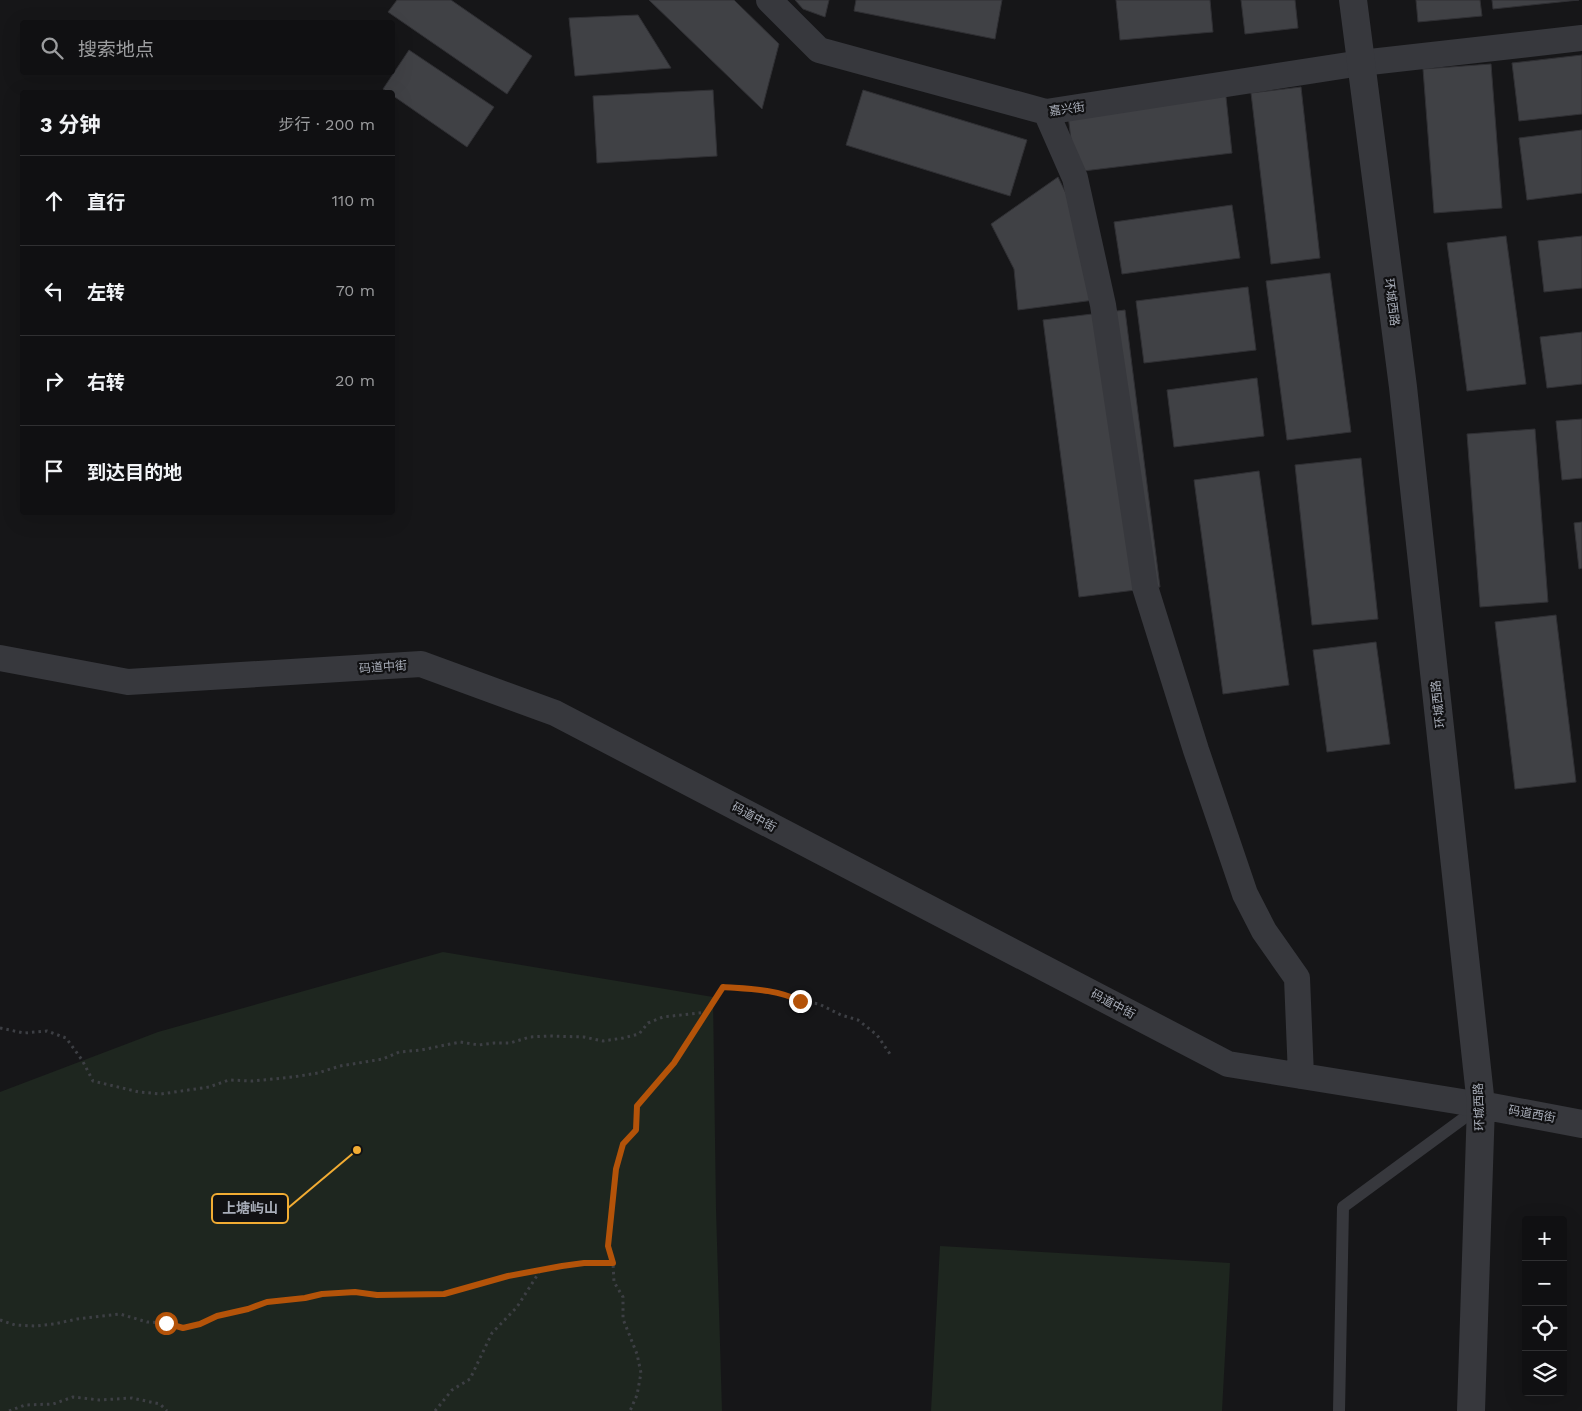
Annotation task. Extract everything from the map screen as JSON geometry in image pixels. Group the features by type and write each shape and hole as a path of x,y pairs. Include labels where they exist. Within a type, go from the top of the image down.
{"street":[{"name":"嘉兴街","path":"769,0 819,50 1046,112 1361,63 1582,38"},
{"name":"环城西路","path":"1353,0 1403,387 1481,1105 1471,1411"},
{"path":"1046,112 1076,178 1103,305 1144,587 1196,750 1246,894 1264,931 1297,978 1301,1076"},
{"name":"码道中街","path":"0,658 128,682 421,664 555,713 1228,1064 1481,1105"},
{"name":"码道西街","path":"1481,1105 1582,1124"}],"lane":[{"path":"1340,1411 1343,1207 1481,1105"}],"path":[{"path":"630,1411 637,1395 642,1373 637,1354 623,1319 623,1296 614,1282 613,1263 608,1246 616,1169 623,1144 636,1130 637,1106 674,1063 723,987 750,989 791,996 800,1001 819,1004 841,1015 858,1020 877,1035 892,1057"},
{"path":"0,1028 24,1033 47,1030 66,1038 82,1060 93,1081 139,1092 161,1094 209,1087 230,1080 253,1081 318,1073 340,1066 383,1059 399,1052 421,1050 460,1042 479,1045 510,1043 530,1037 549,1036 584,1037 603,1041 623,1038 639,1034 648,1023 663,1017 707,1012"},
{"path":"0,1320 15,1325 35,1326 54,1324 78,1318 120,1314 147,1322 166,1323 183,1328 267,1302 305,1298 322,1294 355,1292 377,1295 444,1294 508,1276 576,1264 613,1263"},
{"path":"435,1411 452,1390 470,1379 492,1334 517,1307 540,1271"},
{"path":"9,1411 25,1406 53,1404 73,1397 99,1400 132,1398 160,1404 167,1411"}],"shaded area":[{"path":"443,952 713,997 716,1209 722,1411 0,1411 0,1092 158,1032"},
{"path":"940,1246 1230,1263 1222,1411 931,1411"}],"building":[{"path":"397,0 451,0 532,56 507,94 388,12"},
{"path":"649,0 734,0 779,44 762,109"},
{"path":"795,0 829,0 825,17 803,9"},
{"path":"856,0 1002,0 995,39 854,11"},
{"path":"1116,0 1210,0 1213,32 1120,40"},
{"path":"1241,0 1295,0 1298,28 1245,34"},
{"path":"1416,0 1480,0 1482,16 1418,22"},
{"path":"1492,0 1579,0 1493,9"},
{"path":"638,15 671,68 575,76 569,18"},
{"path":"409,50 494,107 467,147 395,97 395,90 383,89 392,75 395,75 395,71"},
{"path":"1582,55 1582,114 1519,121 1512,63"},
{"path":"1491,64 1502,208 1434,213 1423,69"},
{"path":"1301,87 1320,258 1271,264 1251,93"},
{"path":"1225,88 1232,153 1075,172 1067,107"},
{"path":"713,90 717,156 597,163 593,96"},
{"path":"863,90 1027,140 1010,196 846,145"},
{"path":"1582,130 1582,193 1527,200 1519,138"},
{"path":"1058,177 1094,251 1102,299 1018,310 1014,269 991,224"},
{"path":"1232,205 1240,258 1122,274 1114,222"},
{"path":"1506,236 1526,384 1467,391 1447,243"},
{"path":"1582,236 1582,288 1544,292 1538,241"},
{"path":"1330,273 1351,432 1287,440 1266,281"},
{"path":"1248,287 1256,350 1144,363 1136,301"},
{"path":"1125,310 1160,587 1079,597 1043,320"},
{"path":"1582,332 1582,384 1547,388 1540,337"},
{"path":"1257,378 1264,436 1174,447 1167,390"},
{"path":"1582,419 1582,478 1562,480 1556,421"},
{"path":"1535,429 1548,602 1480,607 1467,434"},
{"path":"1361,458 1378,619 1312,625 1295,465"},
{"path":"1259,471 1289,685 1223,694 1194,480"},
{"path":"1582,522 1582,568 1579,569 1574,523"},
{"path":"1556,615 1576,782 1515,789 1495,622"},
{"path":"1376,642 1390,744 1327,752 1313,650"}],"place":[{"name":"上塘屿山","path":"357,1150"}],"route":[{"path":"166,1323 183,1328 267,1302 305,1298 322,1294 355,1292 377,1295 444,1294 508,1276 562,1266 584,1263 613,1263 608,1246 616,1169 623,1144 636,1130 637,1106 674,1063 723,987 774,992 791,996 800,1001"}]}
